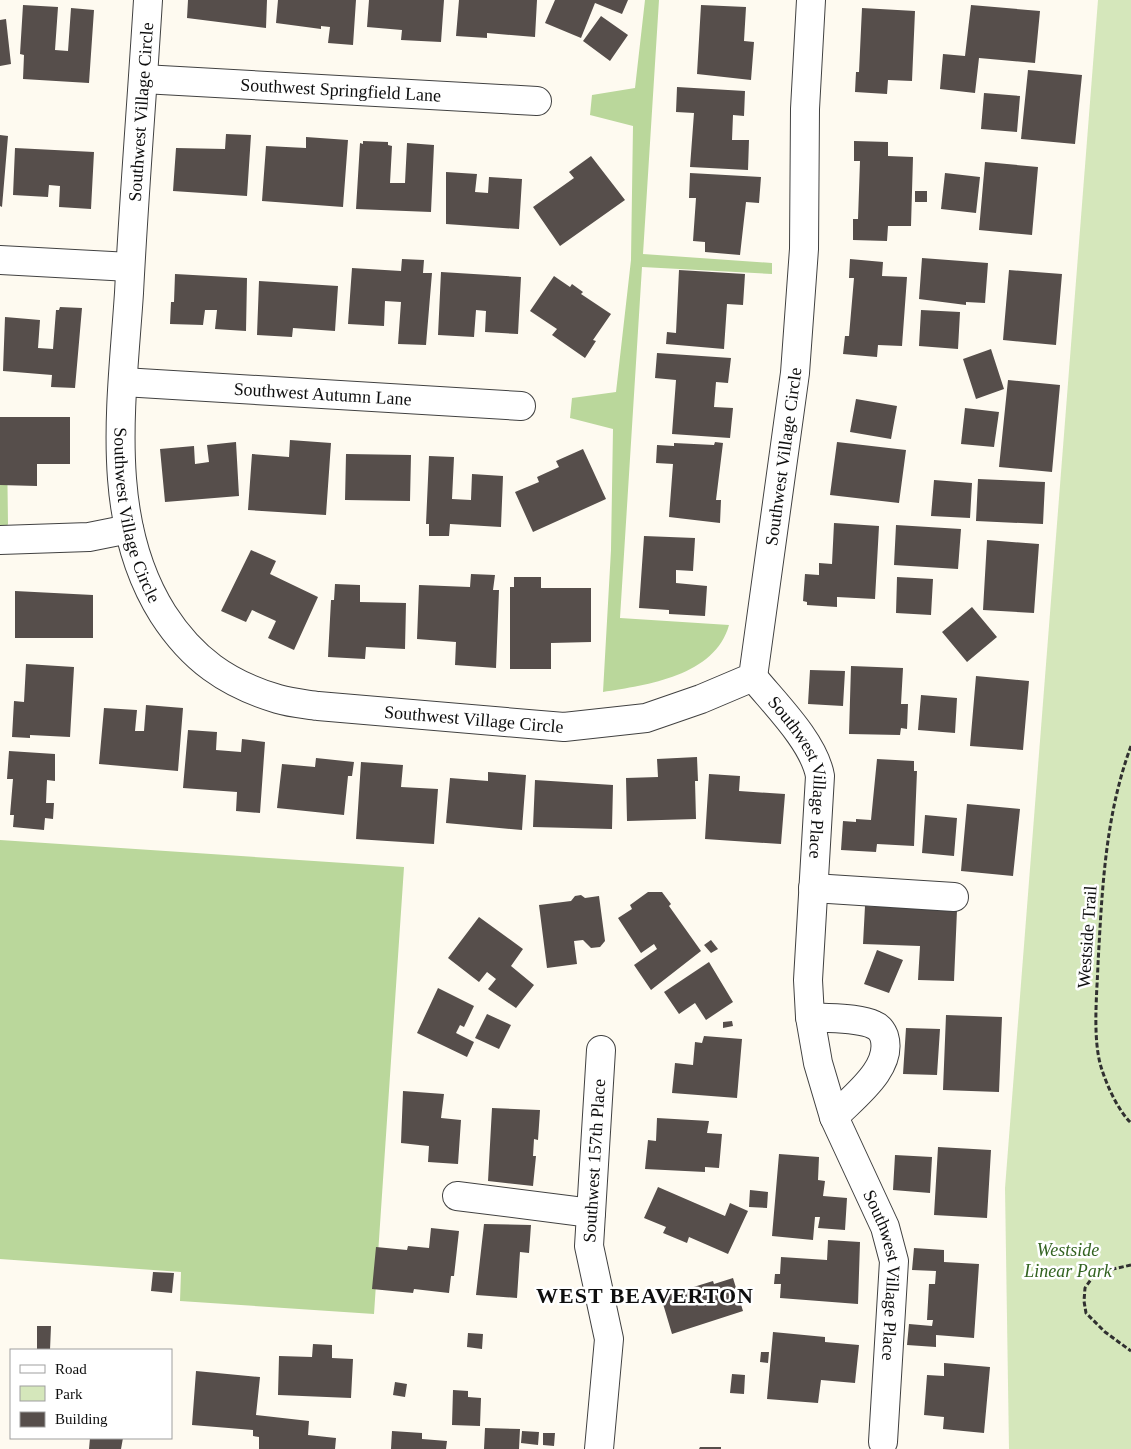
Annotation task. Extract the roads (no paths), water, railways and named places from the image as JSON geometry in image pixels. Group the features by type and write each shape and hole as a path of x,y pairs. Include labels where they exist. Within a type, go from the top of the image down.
{"street":[{"name":"Southwest Village Circle","path":"148,0 123,382 122,485 135,558 149,592 177,636 192,653 241,686 279,700 318,706 564,727 646,718 701,699 753,677 795,373 804,249 805,109 811,0"},
{"name":"Southwest Springfield Lane","path":"143,79 537,101"},
{"path":"0,260 130,267"},
{"name":"Southwest Autumn Lane","path":"123,382 521,406"},
{"path":"0,540 88,537 129,529"},
{"name":"Southwest Village Place","path":"753,677 809,747 818,762 821,791 808,980 810,1017 818,1063 834,1117 885,1226 894,1261 883,1447"},
{"name":"Southwest Village Place","path":"813,888 954,897"},
{"path":"810,1017 853,1020 876,1025 882,1032 886,1044 880,1068 834,1117"},
{"name":"Southwest 157th Place","path":"598,1449 609,1339 589,1246 601,1050"},
{"path":"457,1196 591,1213"}],"district":[{"name":"WEST BEAVERTON","path":"645,1295"}],"park label":[{"name":"Westside Linear Park","path":"1068,1260"}]}
